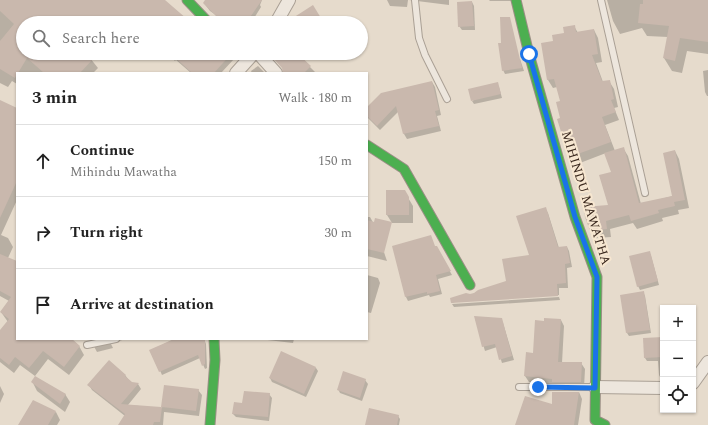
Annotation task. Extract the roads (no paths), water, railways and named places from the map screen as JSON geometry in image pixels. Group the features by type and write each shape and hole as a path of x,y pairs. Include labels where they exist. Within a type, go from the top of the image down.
{"street":[{"path":"187,0 202,16"},
{"path":"280,16 289,0"},
{"name":"MIHINDU MAWATHA","path":"516,0 529,54 571,202 597,277 595,420 605,425"},
{"path":"237,72 244,60"},
{"path":"264,60 275,72"},
{"path":"368,147 404,169 470,285"},
{"path":"210,425 215,360 214,340"},
{"path":"696,378 708,362"},
{"path":"595,388 660,388"}],"lane":[{"path":"415,0 420,38 425,56 446,99"},
{"path":"601,0 645,193"},
{"path":"87,344 110,340"},
{"path":"519,387 595,388"}]}
